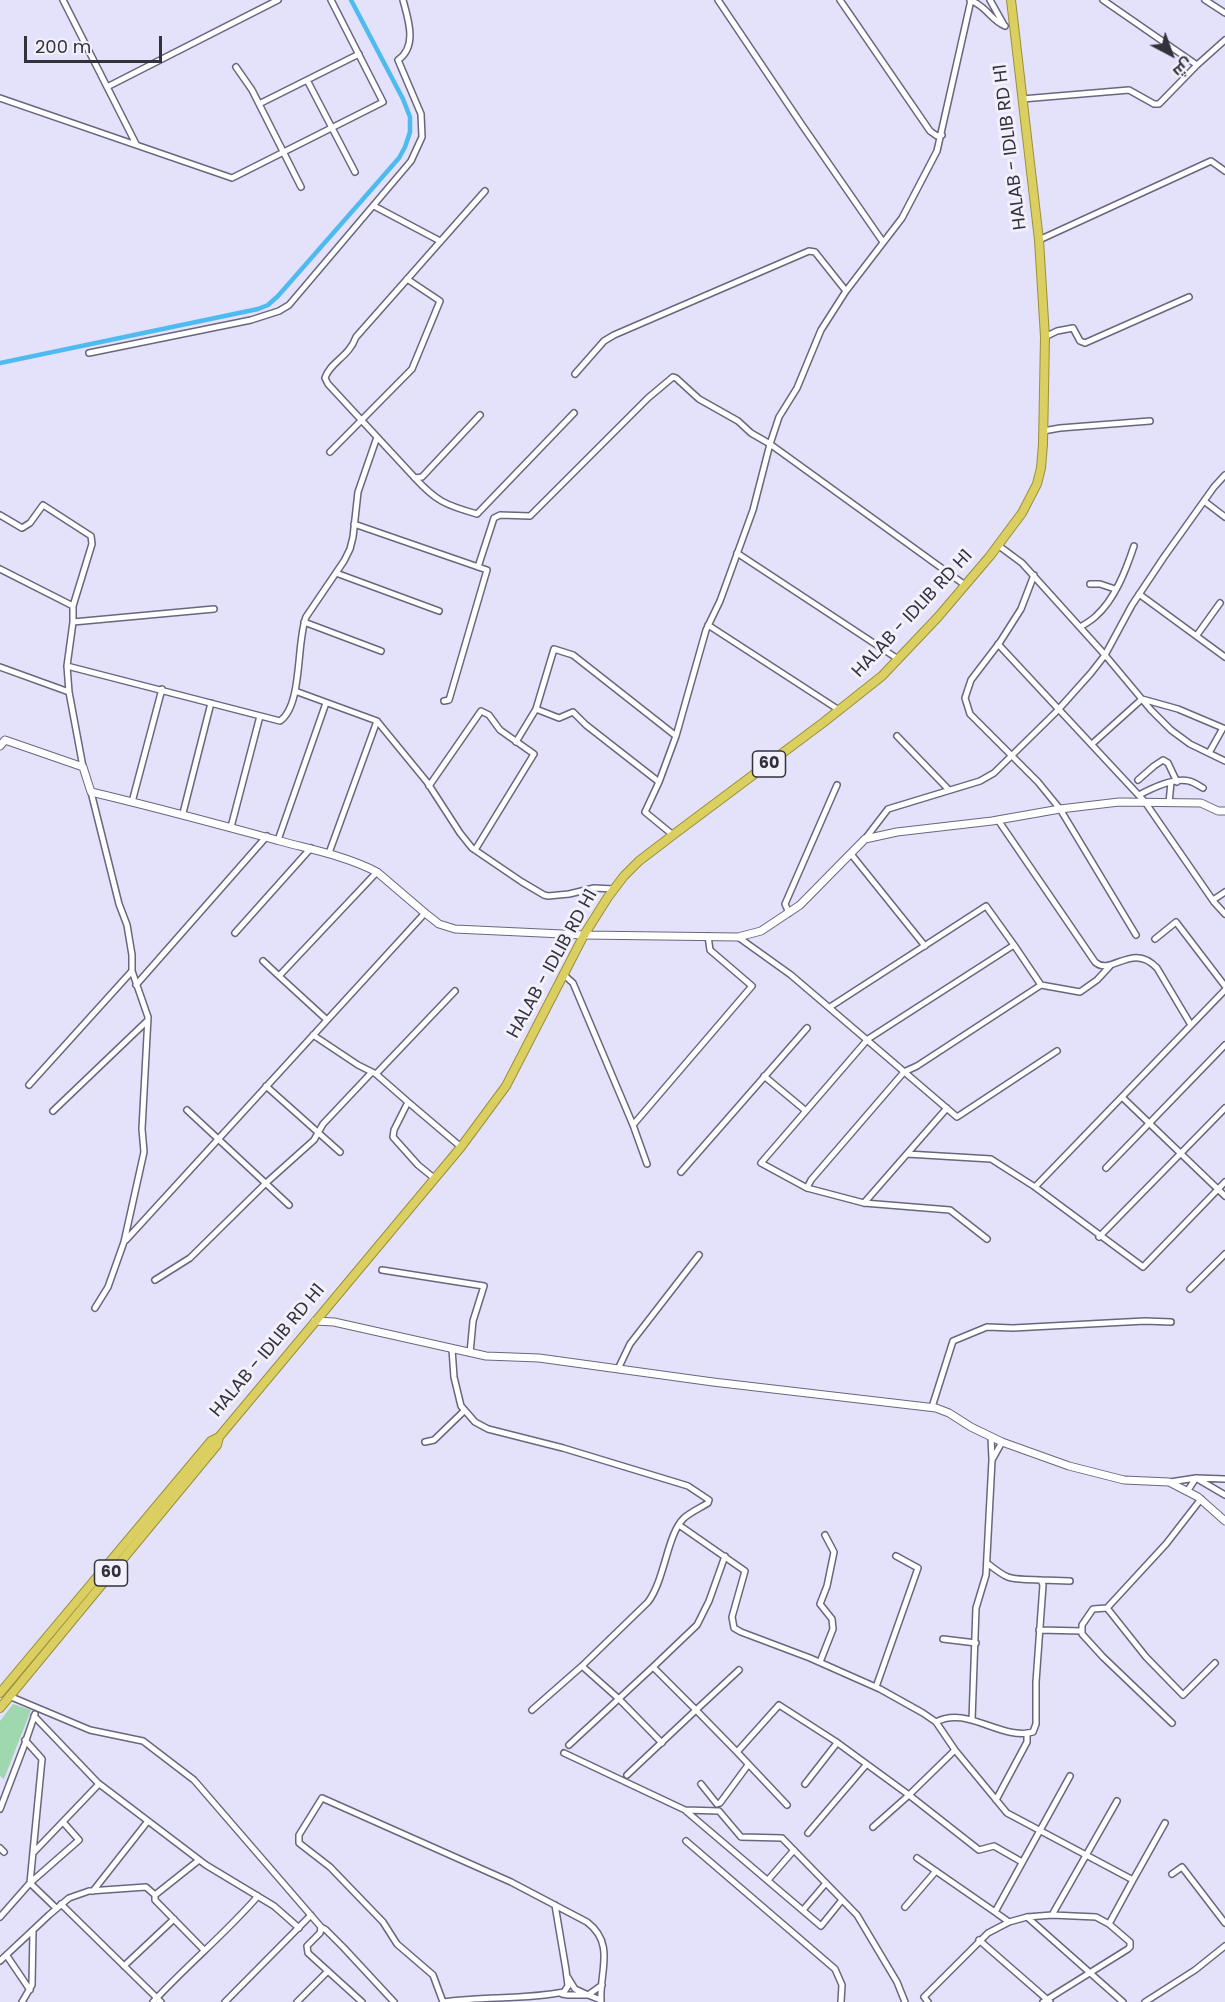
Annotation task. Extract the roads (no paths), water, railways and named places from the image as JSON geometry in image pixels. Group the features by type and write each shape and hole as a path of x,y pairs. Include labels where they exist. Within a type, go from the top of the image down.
{"highway":[{"name":"HALAB - IDLIB RD H1","path":"4,1694 53,1628 211,1441 219,1437 461,1148 506,1086 584,935 614,889 639,861 882,676 999,546 1022,513 1037,484 1041,468 1045,338 1039,240 1022,99 1009,27 1012,1"},
{"name":"60","path":"0,1708 4,1694 30,1670 118,1565 217,1445 219,1437"},
{"path":"118,1565 123,1554 137,1536 136,1533 133,1534"},
{"path":"30,1670 26,1670 24,1666 53,1628"}],"street":[{"path":"63,0 136,144"},
{"path":"107,87 278,0"},
{"path":"0,98 232,178 383,102 332,0"},
{"path":"89,353 251,320 279,311 289,305 411,161 422,137 421,114 398,60 405,55 412,37 403,0"},
{"path":"718,0 883,242"},
{"path":"840,0 930,131 937,136 942,135"},
{"path":"673,834 645,812 659,782 675,736 708,625 753,510 779,417 797,388 821,330 846,291 906,212 937,151 971,0 985,8 999,24 1009,27"},
{"path":"990,0 1009,27"},
{"path":"1103,0 1197,65"},
{"path":"1205,0 1225,13"},
{"path":"1022,99 1129,90 1154,104 1159,104 1225,40"},
{"path":"1219,47 1225,53"},
{"path":"259,104 359,54"},
{"path":"236,67 259,104 301,187"},
{"path":"307,80 355,172"},
{"path":"1039,240 1211,161 1225,171"},
{"path":"484,191 356,337 352,348 327,372 325,378 377,438 437,500 448,506 477,514 574,413"},
{"path":"374,206 440,242"},
{"path":"574,374 604,341 614,335 809,251 815,252 846,291"},
{"path":"330,452 412,369 440,301 407,279"},
{"path":"1045,338 1073,328 1080,341 1085,343 1189,297"},
{"path":"478,567 494,518 500,514 530,516 648,398 673,377 706,404 738,421 750,433 770,444 965,585"},
{"path":"410,473 415,478 422,477 480,415"},
{"path":"1043,431 1150,421"},
{"path":"67,666 280,721 285,717 295,691 304,622 350,549 358,492 377,438"},
{"path":"91,792 183,813 329,853 377,872 439,924 455,929 584,935 708,936 738,936 761,931 800,906 865,839 888,809 980,781 994,773 1060,709 1105,655 1139,594 1225,475"},
{"path":"1204,501 1225,518"},
{"path":"0,515 22,528 30,523 43,505 91,536 92,544 73,606 67,666 69,692 83,767 119,904 127,925 132,971 148,1017 141,1129 144,1152 124,1242 108,1287 95,1308"},
{"path":"354,524 487,570 449,700 444,702"},
{"path":"999,546 1022,562 1171,730 1190,744 1225,761"},
{"path":"1080,627 1095,617 1111,599 1134,546"},
{"path":"737,553 898,659"},
{"path":"0,569 73,606"},
{"path":"336,573 439,611"},
{"path":"1034,576 1021,609 971,680 965,698 970,714 1038,782 1060,809 1136,935"},
{"path":"1090,584 1100,584 1115,589"},
{"path":"1139,594 1225,657"},
{"path":"1197,635 1220,603"},
{"path":"73,622 214,609"},
{"path":"304,622 381,651"},
{"path":"708,625 839,710"},
{"path":"998,644 1145,802 1225,914"},
{"path":"516,742 536,709 554,649 573,655 675,736"},
{"path":"0,667 69,692"},
{"path":"132,802 162,689"},
{"path":"295,691 377,721 386,729 429,786 460,833 475,850 544,895 559,896 594,888 614,889"},
{"path":"1142,699 1224,726 1209,753"},
{"path":"1092,744 1142,699"},
{"path":"183,813 211,703"},
{"path":"278,840 326,703"},
{"path":"536,709 559,718 573,712 586,725 659,782"},
{"path":"429,786 481,711 489,715 500,730 534,754 475,850"},
{"path":"231,826 260,716"},
{"path":"329,853 377,721"},
{"path":"897,736 949,790"},
{"path":"2,742 83,767"},
{"path":"1138,780 1154,765 1163,760 1168,763 1174,782 1169,803"},
{"path":"1138,795 1159,785 1189,780 1203,788"},
{"path":"789,913 785,904 837,785"},
{"path":"865,839 897,832 1119,802 1201,803 1218,811 1225,811"},
{"path":"998,820 1095,962 1099,966 1110,966 1135,958 1152,962 1158,968 1191,1026"},
{"path":"136,985 267,836"},
{"path":"235,933 311,848"},
{"path":"851,854 925,946"},
{"path":"279,976 377,872"},
{"path":"1213,900 1225,892"},
{"path":"830,1007 986,906 1041,985"},
{"path":"124,1242 425,913"},
{"path":"1035,1187 1225,988 1176,922 1155,939"},
{"path":"633,1125 752,986 710,950 708,936"},
{"path":"738,936 830,1007 957,1117 1057,1051"},
{"path":"987,1239 950,1210 864,1203 807,1188 761,1163 868,1039 1014,945"},
{"path":"263,961 327,1020"},
{"path":"807,1188 811,1180 904,1072 917,1066 1041,985 1080,992 1097,980 1110,966"},
{"path":"29,1085 132,971"},
{"path":"563,974 573,983 633,1125 647,1164"},
{"path":"154,1280 190,1258 266,1183 314,1140 323,1124 455,991"},
{"path":"53,1111 146,1022"},
{"path":"681,1172 807,1028"},
{"path":"313,1035 374,1073 461,1148"},
{"path":"1106,1168 1225,1045"},
{"path":"764,1076 806,1111"},
{"path":"266,1086 340,1152"},
{"path":"1122,1097 1225,1196"},
{"path":"408,1102 394,1130 393,1137 418,1165 434,1178"},
{"path":"864,1203 947,1108"},
{"path":"1099,1237 1225,1108"},
{"path":"187,1110 289,1204"},
{"path":"907,1154 992,1158 1143,1267 1225,1182"},
{"path":"1190,1289 1225,1254"},
{"path":"618,1369 630,1344 699,1255"},
{"path":"382,1270 484,1286 473,1321 470,1353"},
{"path":"314,1321 334,1322 486,1356 539,1358 827,1396 932,1407 950,1413 971,1427 1002,1442 1070,1466 1124,1480 1168,1482 1225,1479"},
{"path":"932,1407 953,1341 980,1329 1145,1321 1171,1322"},
{"path":"453,1349 454,1377 461,1406 475,1422 488,1429 563,1448 675,1482 708,1498 708,1503 683,1519 679,1525 654,1593 648,1602 582,1666 532,1710"},
{"path":"425,1442 434,1440 464,1411"},
{"path":"972,1720 976,1608 986,1575 987,1563 991,1437"},
{"path":"992,1460 1002,1442"},
{"path":"1188,1490 1196,1479"},
{"path":"1196,1479 1225,1495"},
{"path":"1168,1482 1188,1490 1225,1521"},
{"path":"1172,1723 1103,1657 1082,1634 1082,1625 1093,1609 1107,1608 1166,1544 1201,1499"},
{"path":"679,1525 745,1571 732,1617 734,1628 876,1687 936,1722 955,1750 1011,1816 1133,1880"},
{"path":"820,1662 833,1629 832,1619 820,1604 827,1586 834,1552 825,1535"},
{"path":"569,1745 697,1625 709,1601 725,1556"},
{"path":"876,1687 918,1568 896,1556"},
{"path":"987,1563 1005,1577 1020,1580 1070,1581"},
{"path":"936,1722 952,1718 972,1720 1011,1731 1033,1732 1036,1724 1041,1580"},
{"path":"1107,1608 1146,1657 1183,1695 1215,1663"},
{"path":"1039,1630 1082,1631"},
{"path":"943,1640 976,1643"},
{"path":"582,1666 619,1699 662,1743"},
{"path":"653,1667 787,1805"},
{"path":"627,1775 739,1670"},
{"path":"4,1694 90,1730 143,1741 194,1780 321,1927 344,1947 394,2002"},
{"path":"737,1752 778,1705 837,1743 980,1850 994,1846 1023,1862"},
{"path":"0,1809 24,1746 35,1707"},
{"path":"34,1716 99,1784 199,1860 274,1906 299,1928"},
{"path":"996,1800 1027,1742 1027,1733"},
{"path":"25,1740 42,1759 30,1883"},
{"path":"805,1784 837,1743"},
{"path":"873,1827 955,1750"},
{"path":"564,1753 685,1810 821,1926 843,1900"},
{"path":"701,1784 717,1804 720,1803 748,1765"},
{"path":"808,1833 866,1765"},
{"path":"995,1912 1070,1776"},
{"path":"33,1852 99,1784"},
{"path":"555,1905 567,1975 568,1986 564,1992 544,1996 490,1997 443,2002 433,1975 397,1944 383,1922 330,1867 299,1843 299,1835 322,1798 511,1882 555,1905 587,1922 597,1930 604,1947 601,2001 575,1989 567,1975"},
{"path":"1052,1915 1117,1801"},
{"path":"685,1810 719,1811 741,1837 782,1838 857,1915 897,1982 905,2002"},
{"path":"93,1891 148,1821"},
{"path":"0,1917 30,1883 79,1840 63,1822"},
{"path":"1108,1924 1165,1823"},
{"path":"686,1841 835,1969 842,1985 841,2002"},
{"path":"768,1880 794,1850"},
{"path":"917,1858 1009,1922"},
{"path":"155,1895 199,1860"},
{"path":"1172,1874 1182,1867 1225,1923"},
{"path":"905,1907 936,1871"},
{"path":"30,1883 124,1966 157,2001 204,1950 232,1926 258,1896"},
{"path":"802,1910 826,1883"},
{"path":"4,1958 58,1906 80,1893 146,1887 155,1895 155,1900 204,1950"},
{"path":"225,2002 311,1915"},
{"path":"919,2002 955,1968 979,1940 988,1932 1027,1917 1052,1915 1096,1917 1130,1942 1130,1947 1047,2001 979,1940"},
{"path":"1027,1917 1123,2002"},
{"path":"124,1966 174,1919"},
{"path":"321,1927 320,1933 307,1946 308,1953 362,2002"},
{"path":"22,2002 33,1985 33,1930"},
{"path":"1145,2002 1195,1970 1225,1946"},
{"path":"0,1951 29,1993 32,2002"},
{"path":"297,2002 328,1971"},
{"path":"560,1993 573,1999 588,1995 602,1985"},
{"path":"924,1997 928,2002"}],"waterway":[{"path":"0,363 258,309 268,305 278,296 399,158 410,132 410,117 403,99 351,0"}]}
